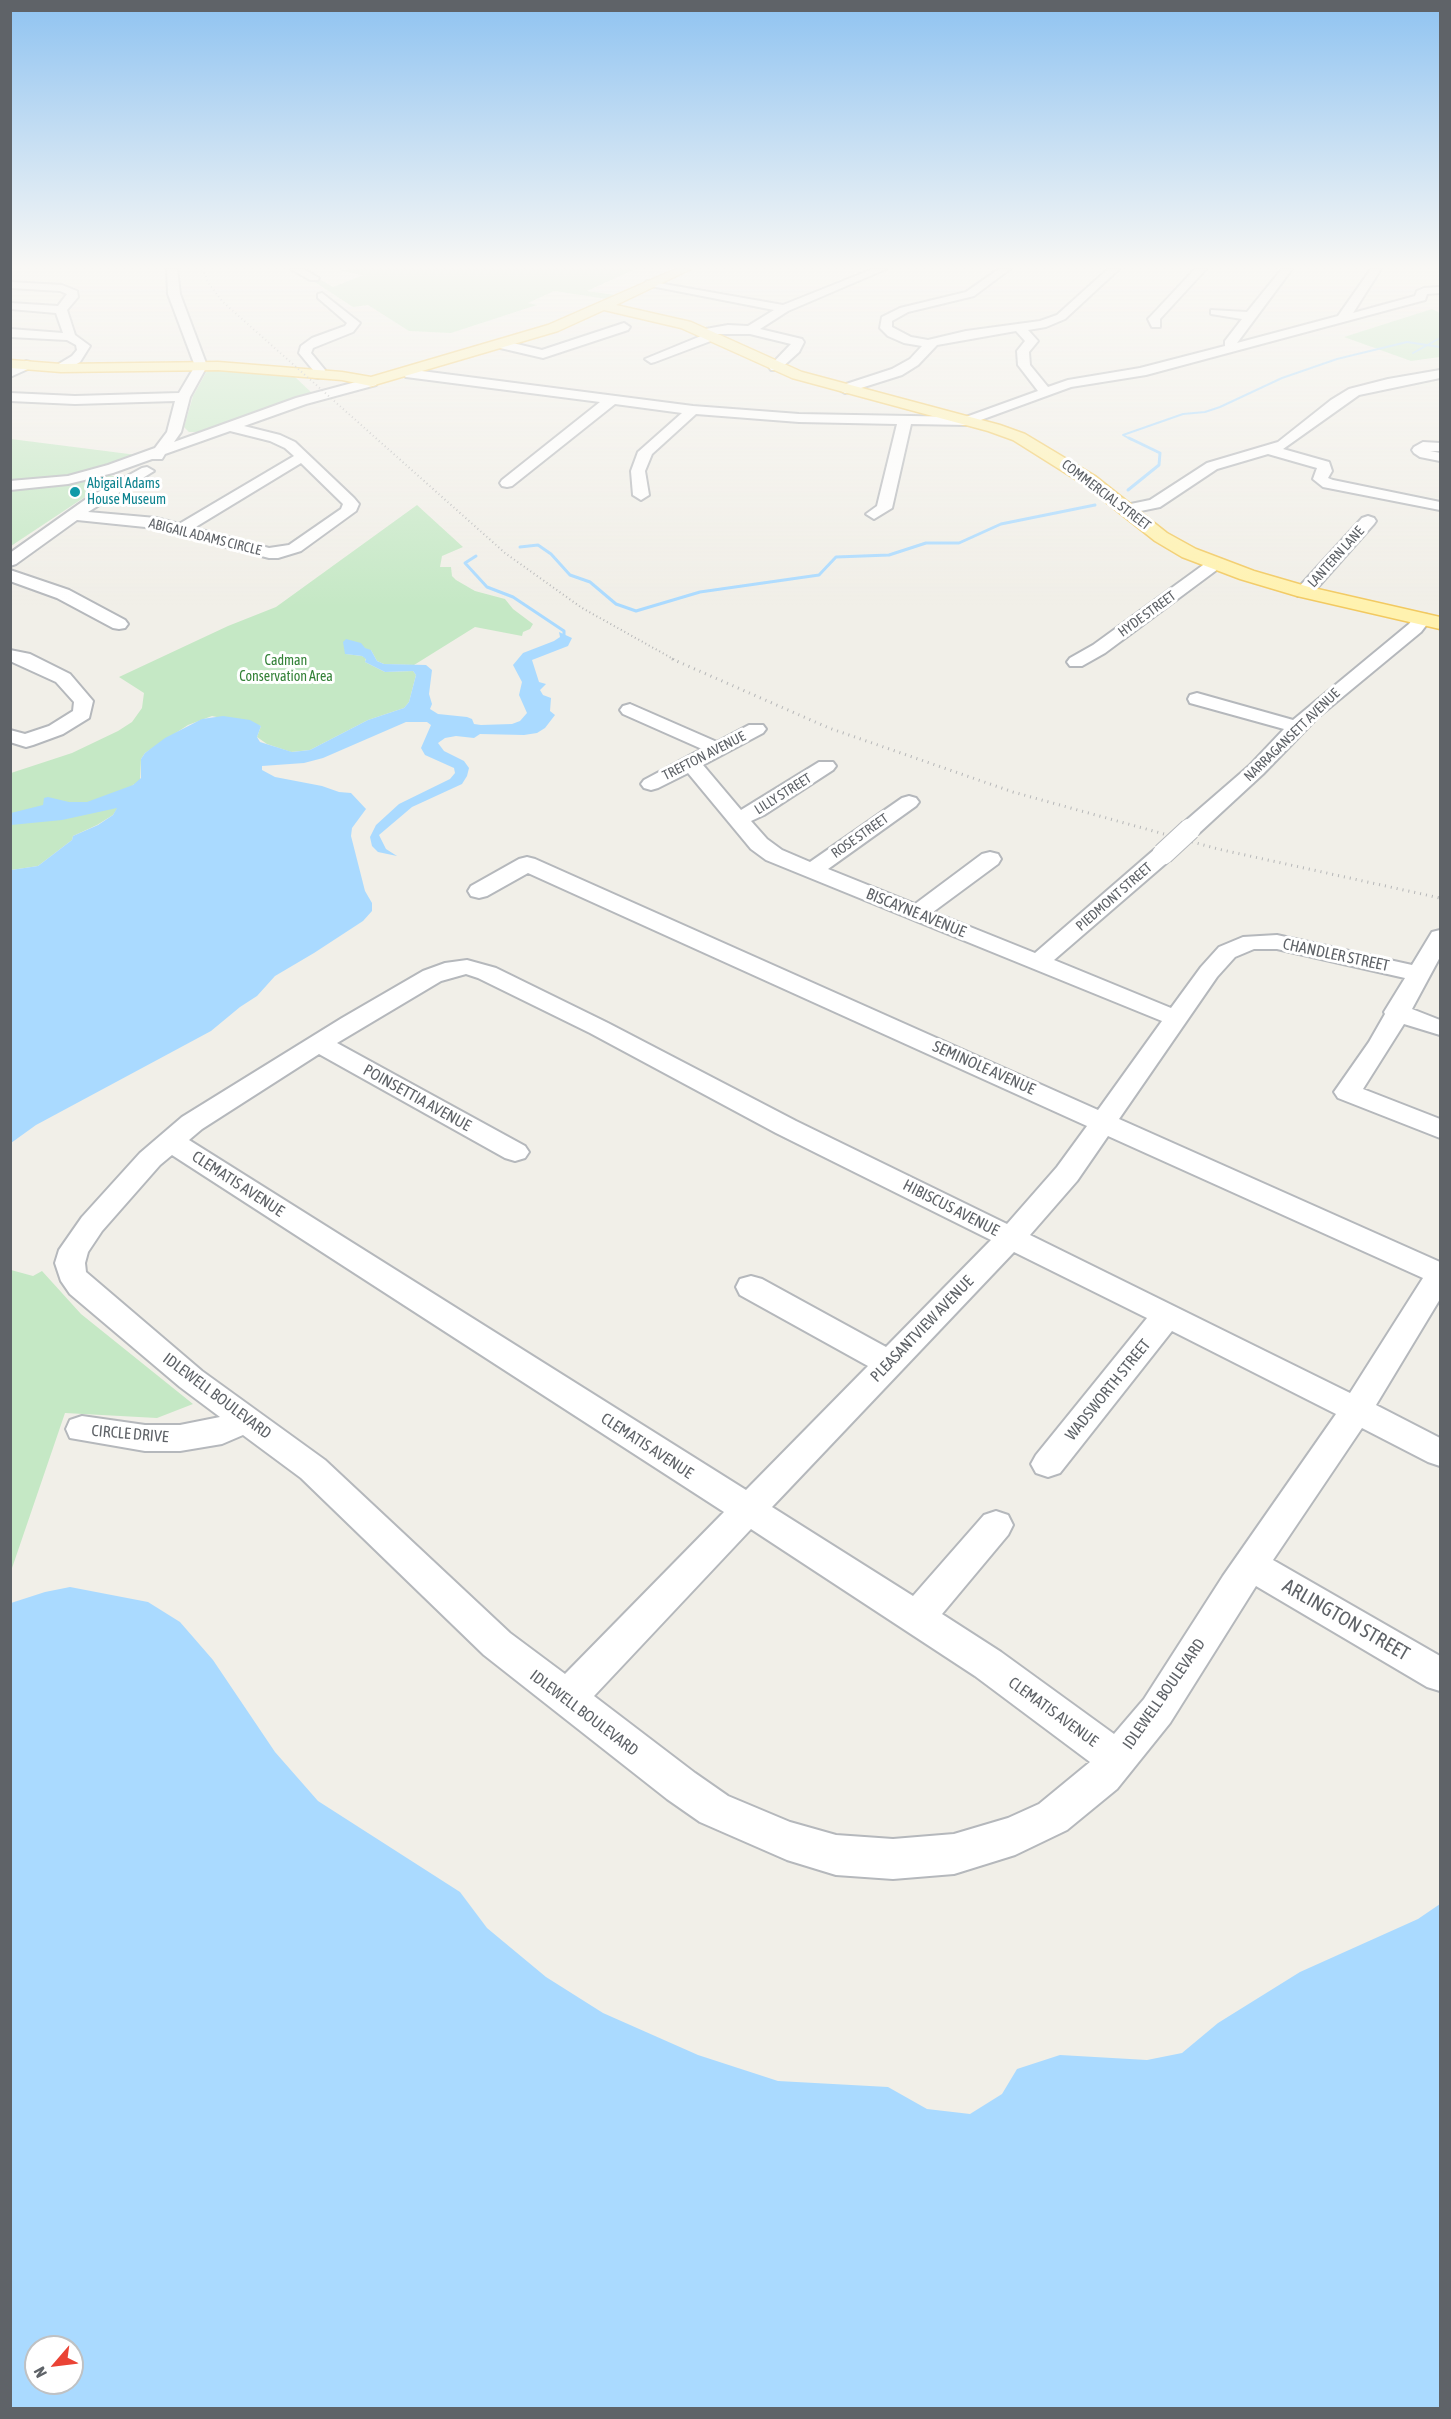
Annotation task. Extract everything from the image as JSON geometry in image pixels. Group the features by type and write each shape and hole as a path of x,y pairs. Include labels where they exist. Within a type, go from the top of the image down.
{"main road":[{"name":"COMMERCIAL STREET","path":"822,382 994,428 1034,446 1089,480 1175,545 1216,563 1304,592 1431,621"}],"street":[{"path":"136,476 158,454 174,432 183,397 192,382"},
{"path":"10,561 74,514 192,445 230,427 308,399 371,382"},
{"path":"471,382 693,410 799,418 967,421 1045,391 1079,382"},
{"path":"845,389 867,382"},
{"path":"1038,382 1045,391"},
{"path":"1126,509 1155,504 1212,466 1269,450 1288,442 1336,403 1354,392 1393,382"},
{"path":"10,397 75,400 183,397"},
{"path":"507,483 610,401"},
{"path":"641,495 638,471 645,452 693,410"},
{"path":"874,514 884,508 905,421"},
{"name":"ABIGAIL ADAMS CIRCLE","path":"74,514 156,523 268,553 279,553 295,548 348,511 351,504 304,457 285,442 230,427"},
{"path":"174,432 192,445"},
{"path":"10,486 61,481 108,470 192,445"},
{"path":"1440,447 1423,446 1419,450 1425,454 1440,457"},
{"path":"1269,450 1324,465 1325,471 1320,479 1328,484 1440,506"},
{"path":"182,529 282,467 304,457"},
{"name":"LANTERN LANE","path":"1304,592 1368,521"},
{"name":"HYDE STREET","path":"1076,662 1099,649 1216,563"},
{"path":"10,575 63,594 119,624"},
{"name":"NARRAGANSETT AVENUE","path":"1190,829 1256,770 1297,727 1414,628 1431,621"},
{"path":"10,655 30,660 63,678 84,701 82,714 56,730 26,741 10,735"},
{"path":"1197,699 1297,727"},
{"path":"630,710 717,749"},
{"name":"TREFTON AVENUE","path":"651,784 756,729"},
{"name":"BISCAYNE AVENUE","path":"687,764 697,770 737,819 769,852 1176,1018"},
{"name":"LILLY STREET","path":"737,819 762,808 826,766"},
{"name":"ROSE STREET","path":"811,871 909,802"},
{"name":"PIEDMONT STREET","path":"1037,963 1190,829"},
{"path":"917,913 990,859"},
{"name":"SEMINOLE AVENUE","path":"478,891 527,864 1440,1275"},
{"path":"1440,939 1396,1012 1373,1056 1347,1092 1440,1129"},
{"name":"PLEASANTVIEW AVENUE","path":"566,1699 1010,1238 1067,1174 1223,955 1237,946 1251,942"},
{"name":"CHANDLER STREET","path":"1251,942 1286,944 1420,974"},
{"name":"IDLEWELL BOULEVARD","path":"460,967 432,976 318,1043 214,1107 170,1141 150,1159 85,1232 71,1257 72,1274 81,1286 178,1369 313,1469 478,1627 566,1699 714,1809 787,1841 836,1855 912,1858 954,1854 994,1843 1053,1817 1088,1790 1118,1760 1157,1712 1251,1565 1356,1410 1440,1275"},
{"name":"HIBISCUS AVENUE","path":"460,967 487,973 589,1023 779,1123 1440,1453"},
{"path":"1396,1012 1440,1028"},
{"name":"POINSETTIA AVENUE","path":"318,1043 515,1152"},
{"name":"CLEMATIS AVENUE","path":"170,1141 917,1617 988,1664 1118,1760"},
{"path":"751,1287 889,1363"},
{"name":"WADSWORTH STREET","path":"1048,1464 1167,1315"},
{"name":"CIRCLE DRIVE","path":"82,1429 145,1438 180,1438 222,1431 246,1419"},
{"path":"917,1617 996,1525"},
{"name":"ARLINGTON STREET","path":"1251,1565 1440,1675"}],"green space":[{"path":"201,382 300,382 312,393 200,432 189,432 184,427 193,396"},
{"path":"11,439 137,455 93,471 65,478 11,483"},
{"path":"110,475 115,477 11,546 11,491 53,487"},
{"name":"Cadman Conservation Area","path":"417,505 463,547 442,556 440,567 451,567 452,576 456,580 475,591 505,599 513,609 533,624 530,629 523,632 522,636 475,627 414,665 384,664 377,661 371,650 346,654 362,656 366,658 365,662 385,672 413,671 416,675 409,702 404,708 368,720 310,750 291,752 267,744 257,737 261,726 212,716 188,725 145,753 141,759 140,781 133,785 113,815 73,836 72,840 38,866 11,870 11,773 72,753 132,722 142,708 144,693 119,677 228,626 276,607"},
{"path":"11,1270 33,1276 42,1271 81,1314 193,1404 157,1418 65,1413 11,1571"}],"water":[{"path":"559,632 572,638 568,646 532,660 539,682 546,684 540,690 543,695 551,698 550,711 555,715 545,728 537,733 480,734 474,738 456,736 445,738 438,743 444,751 464,761 469,768 467,776 462,784 412,807 379,835 386,849 397,856 378,852 372,846 370,837 376,825 399,804 450,779 455,773 454,768 425,755 421,748 431,725 427,722 406,722 323,758 304,763 262,766 262,770 275,777 351,793 366,809 352,828 351,836 365,891 372,903 372,911 363,921 275,976 257,996 211,1031 36,1125 11,1143 11,870 38,866 72,840 73,836 98,825 113,815 117,808 62,820 11,825 11,813 43,805 44,798 48,797 69,802 87,802 133,785 141,778 141,759 145,753 165,738 202,719 223,716 250,720 261,726 257,737 260,742 292,752 310,750 368,720 404,708 409,702 416,675 413,671 385,672 365,662 366,659 362,656 345,654 343,642 346,639 361,643 365,648 371,650 377,661 384,664 426,665 432,670 430,709 438,714 467,717 472,719 474,724 481,725 512,724 520,721 527,713 519,695 522,682 513,665 523,653 560,637"},
{"path":"70,1587 148,1602 180,1622 213,1660 275,1752 318,1801 460,1892 487,1928 546,1977 603,2013 698,2055 778,2081 888,2087 927,2109 970,2114 1002,2094 1017,2069 1060,2055 1147,2060 1182,2053 1218,2023 1300,1972 1418,1919 1440,1904 1440,2408 11,2408 11,1603"}],"waterway":[{"path":"1132,440 1123,435 1183,414 1205,412 1220,407 1274,382"},
{"path":"1128,490 1159,465 1160,453 1129,438"},
{"path":"520,547 538,545 551,554 570,575 590,582 616,604 636,611 700,592 819,575 836,557 889,555 926,543 959,543 1001,524 1095,505"},
{"path":"476,556 465,563 487,587 513,597 564,631 564,642"}],"railway":[{"path":"313,382 505,553 582,608 675,660"},
{"path":"672,659 829,728 1013,792 1218,849 1440,898"}],"place":[{"name":"Abigail Adams House Museum","path":"75,492"}]}
